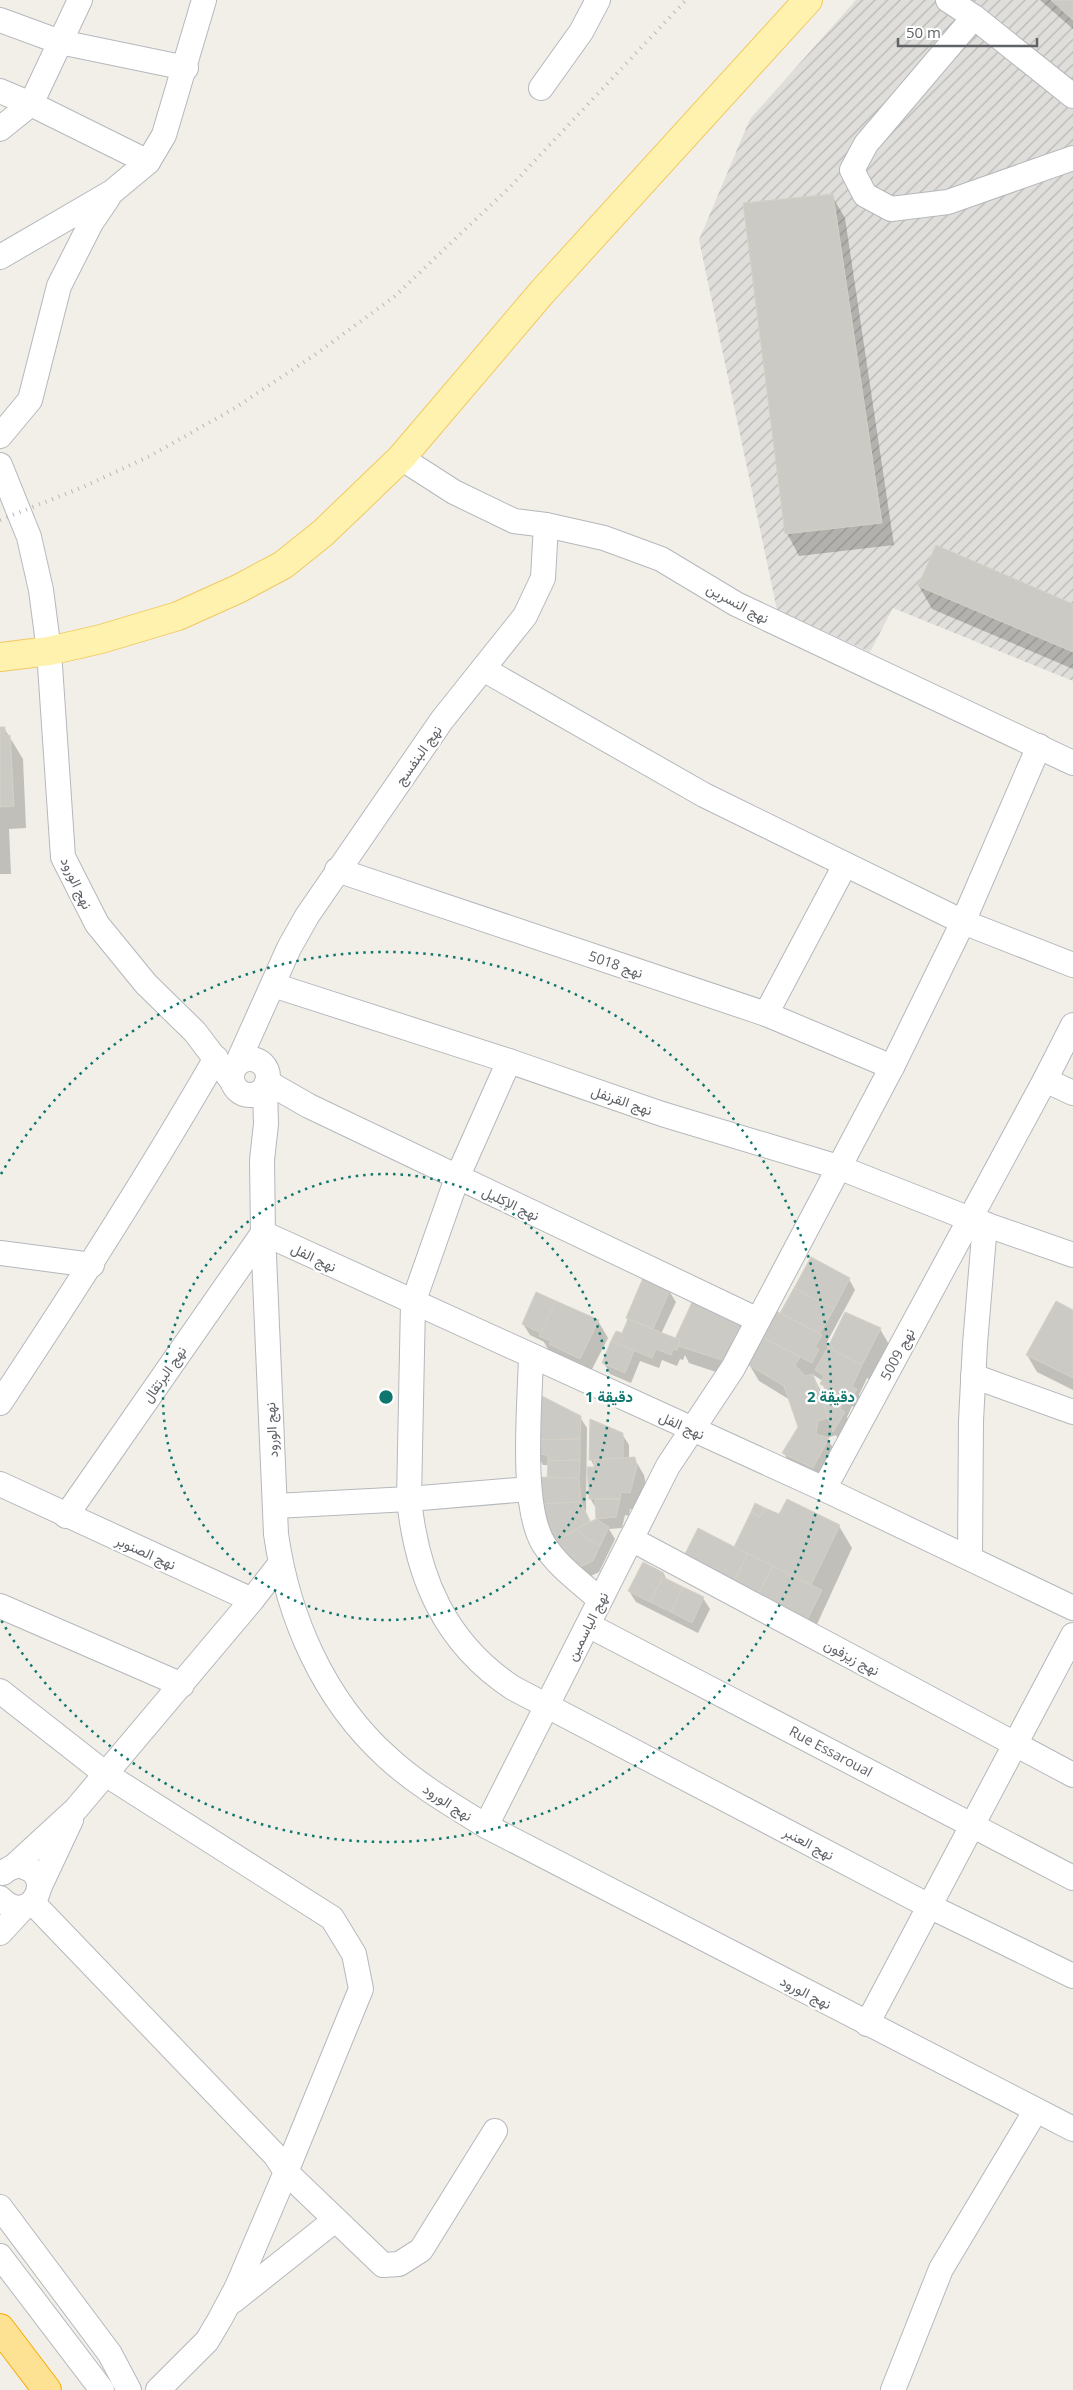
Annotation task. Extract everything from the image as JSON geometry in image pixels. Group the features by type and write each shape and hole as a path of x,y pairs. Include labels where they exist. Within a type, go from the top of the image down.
{"highway":[{"path":"0,2328 47,2390"}],"main road":[{"path":"0,657 49,651 101,639 178,616 238,589 282,565 324,533 401,458 543,290 808,0"}],"street":[{"path":"0,129 31,104 80,0"},
{"path":"0,257 112,192 148,162 164,136 186,68 204,0"},
{"path":"541,88 581,32 598,0"},
{"path":"948,0 974,17 1073,96"},
{"path":"974,17 866,144 852,170 865,195 891,209 948,202 1073,158"},
{"path":"0,20 60,42 186,68"},
{"path":"0,91 31,104 148,162"},
{"path":"0,436 30,400 59,286 91,223 112,192"},
{"name":"نهج النسرين","path":"401,458 454,492 514,520 604,538 661,559 736,604 1073,763"},
{"name":"نهج الورود","path":"0,465 28,538 41,590 49,651 63,857 96,924 146,984 184,1020 246,1072 253,1124 262,1160 263,1233 274,1506 280,1564 297,1620 328,1684 346,1712 364,1735 388,1758 419,1783 486,1826 1072,2128"},
{"name":"نهج البنفسج","path":"0,1403 92,1265 158,1161 246,1072 263,1007 307,916 442,720 525,616 543,578 546,525"},
{"path":"483,669 704,795 963,922 1073,965"},
{"name":"نهج الياسمين","path":"486,1826 668,1466 733,1368 838,1166 892,1067 963,922 1038,746"},
{"path":"766,1014 845,865"},
{"name":"نهج 5018","path":"337,870 766,1014 892,1067"},
{"name":"نهج القرنفل","path":"273,985 509,1061 662,1114 838,1166 977,1221 1073,1255"},
{"name":"نهج 5009","path":"824,1489 977,1221 1073,1025"},
{"name":"نهج العنبر","path":"509,1061 457,1178 413,1303 409,1499 412,1531 418,1559 432,1592 456,1635 472,1656 490,1673 513,1688 929,1906 1073,1976"},
{"name":"نهج الإكليل","path":"246,1072 309,1106 457,1178 758,1320"},
{"path":"1046,1080 1073,1093"},
{"path":"970,1558 977,1221"},
{"name":"نهج الفل","path":"263,1233 824,1489 1073,1608"},
{"name":"نهج البرتقال","path":"66,1516 263,1233"},
{"path":"0,1253 92,1265"},
{"path":"530,1356 529,1489 534,1521 542,1542 565,1569 600,1600"},
{"path":"973,1376 1073,1412"},
{"name":"نهج الصنوبر","path":"0,1484 252,1600"},
{"path":"274,1506 409,1499 529,1489"},
{"name":"نهج زيزفون","path":"631,1538 1073,1775"},
{"path":"6,1872 76,1809 107,1775 280,1564"},
{"path":"0,1606 182,1685"},
{"name":"Rue Essaroual","path":"588,1625 1073,1878"},
{"path":"867,2024 1073,1635"},
{"path":"0,1690 107,1775 332,1918 354,1954 361,1989 286,2172 227,2306 207,2341 158,2390"},
{"path":"0,1933 32,1899 76,1809"},
{"path":"0,1898 6,1904 15,1908 32,1899 37,1877 31,1870 22,1866 6,1872"},
{"path":"32,1899 275,2155 286,2172 384,2265 399,2264 420,2250 496,2131"},
{"path":"893,2390 941,2269 1036,2110"},
{"path":"0,2207 110,2354 129,2390"},
{"path":"227,2306 335,2220"},
{"path":"0,2256 102,2390"}],"shaded area":[{"path":"856,0 1073,0 1073,681 893,608 870,652 777,610 699,240 750,119"}],"building":[{"path":"1051,0 1073,0 1073,20"},
{"path":"833,194 882,523 785,534 743,203"},
{"path":"936,545 1073,604 1073,652 918,586"},
{"path":"0,727 5,727 5,736 10,735 14,806 0,807"},
{"path":"811,1257 850,1278 834,1309 794,1288"},
{"path":"643,1278 670,1290 653,1329 626,1318"},
{"path":"794,1288 834,1309 820,1333 780,1313"},
{"path":"536,1292 556,1301 541,1333 522,1324"},
{"path":"694,1298 743,1321 725,1361 678,1346 680,1340 675,1339"},
{"path":"556,1301 599,1320 580,1359 549,1344 551,1341 539,1336"},
{"path":"1056,1301 1073,1310 1073,1378 1026,1355"},
{"path":"776,1311 822,1335 815,1347 819,1349 812,1363 762,1337"},
{"path":"845,1312 881,1328 862,1365 828,1347"},
{"path":"628,1319 680,1340 677,1350 673,1349 671,1355 656,1349 652,1358 611,1341 616,1331 622,1333"},
{"path":"762,1337 800,1357 795,1365 805,1376 813,1374 828,1418 818,1421 816,1434 829,1438 813,1468 782,1453 798,1427 784,1386 747,1364"},
{"path":"611,1341 634,1351 625,1373 602,1363"},
{"path":"828,1347 862,1365 852,1387 857,1389 852,1399 820,1384 824,1376 815,1370"},
{"path":"826,1386 846,1395 840,1409 845,1412 833,1432 821,1397"},
{"path":"538,1394 581,1416 580,1439 535,1440"},
{"path":"590,1419 623,1433 623,1458 589,1460"},
{"path":"580,1439 580,1460 548,1461 548,1455 536,1454 535,1440"},
{"path":"635,1457 637,1467 630,1493 621,1492 620,1499 589,1499 587,1467 594,1467 594,1460"},
{"path":"580,1460 579,1478 547,1478 548,1461"},
{"path":"537,1477 579,1478 581,1502 538,1504"},
{"path":"595,1499 620,1499 616,1517 596,1519"},
{"path":"787,1499 840,1525 811,1585 734,1547 751,1512 760,1517 765,1508 779,1514"},
{"path":"581,1502 590,1521 553,1543 538,1504"},
{"path":"755,1503 765,1508 760,1517 751,1512"},
{"path":"596,1519 609,1527 600,1546 584,1537 578,1528"},
{"path":"578,1528 584,1537 600,1546 593,1561 572,1571 553,1543"},
{"path":"698,1528 748,1554 733,1583 684,1556"},
{"path":"748,1554 773,1566 758,1594 733,1583"},
{"path":"643,1562 664,1573 650,1602 628,1591"},
{"path":"773,1566 794,1577 780,1605 758,1594"},
{"path":"663,1577 683,1587 671,1612 650,1602"},
{"path":"794,1577 822,1590 806,1622 778,1609"},
{"path":"683,1587 704,1597 692,1623 671,1612"}],"railway":[{"path":"0,520 83,487 150,456 235,408 316,354 394,297 511,186 686,0"}]}
